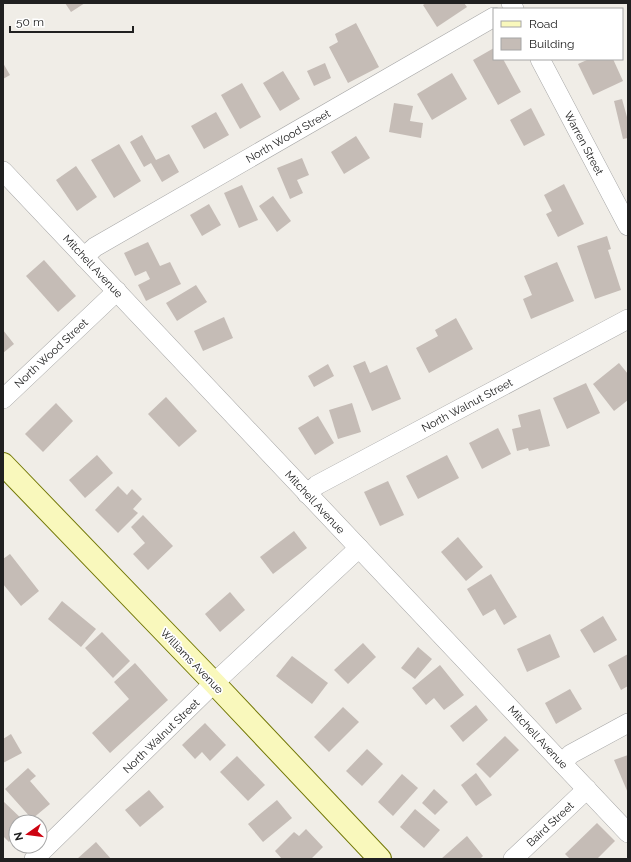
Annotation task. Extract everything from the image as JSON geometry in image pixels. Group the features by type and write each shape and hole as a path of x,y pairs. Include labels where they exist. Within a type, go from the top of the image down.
{"street":[{"name":"North Wood Street","path":"84,257 95,247 493,18"},
{"name":"Warren Street","path":"541,60 628,226"},
{"name":"Mitchell Avenue","path":"3,171 628,833"},
{"name":"North Wood Street","path":"3,399 117,291"},
{"name":"North Walnut Street","path":"307,494 317,485 628,319"},
{"name":"Williams Avenue","path":"3,464 380,859"},
{"name":"North Walnut Street","path":"34,859 214,684 359,548"},
{"path":"562,762 571,754 628,723"},
{"name":"Baird Street","path":"513,859 587,789"}],"building":[{"path":"65,3 85,3 71,12"},
{"path":"426,3 464,3 467,7 437,27 423,5"},
{"path":"356,23 379,67 348,83 329,47 338,42 335,34"},
{"path":"493,49 493,60 504,60 521,92 498,105 473,60"},
{"path":"587,60 613,60 623,81 593,95 578,64"},
{"path":"3,63 10,75 3,79"},
{"path":"325,63 331,78 314,86 307,71"},
{"path":"283,71 300,99 280,111 263,83"},
{"path":"452,73 467,99 432,120 417,94"},
{"path":"242,83 261,117 240,129 221,95"},
{"path":"622,99 628,117 628,138 623,139 614,101"},
{"path":"394,103 413,106 410,121 423,123 421,138 389,132"},
{"path":"531,108 545,135 524,146 510,120"},
{"path":"216,112 229,135 204,149 191,126"},
{"path":"142,135 156,160 169,154 179,172 162,182 151,163 144,167 130,142"},
{"path":"356,136 370,158 344,174 331,152"},
{"path":"119,144 141,181 114,198 91,160"},
{"path":"302,158 309,175 297,180 303,193 290,199 277,168"},
{"path":"76,166 97,197 77,211 56,180"},
{"path":"564,184 584,224 558,237 546,214 552,211 544,195"},
{"path":"242,185 258,220 239,228 224,193"},
{"path":"273,196 291,221 277,232 259,206"},
{"path":"209,204 221,225 202,236 190,215"},
{"path":"607,236 611,249 608,250 621,290 595,299 577,246"},
{"path":"148,242 160,266 170,262 181,284 146,301 138,285 150,279 146,271 135,276 124,253"},
{"path":"44,260 76,296 58,312 26,276"},
{"path":"557,262 574,301 531,319 523,299 532,295 524,276"},
{"path":"196,285 207,302 177,321 166,303"},
{"path":"224,317 233,338 203,351 194,331"},
{"path":"456,318 473,349 429,373 416,348 438,336 435,330"},
{"path":"3,330 14,344 3,353"},
{"path":"365,361 370,373 387,365 401,399 372,411 353,366"},
{"path":"619,363 628,374 628,400 614,411 593,384"},
{"path":"328,364 334,376 314,387 308,376"},
{"path":"586,383 600,413 567,429 553,398"},
{"path":"166,397 197,431 179,447 148,414"},
{"path":"56,403 73,421 43,452 25,434"},
{"path":"352,403 361,432 338,439 329,410"},
{"path":"540,409 550,446 529,451 528,448 517,451 512,429 521,427 518,415"},
{"path":"318,416 334,443 315,455 298,428"},
{"path":"498,428 511,454 482,469 469,443"},
{"path":"97,455 113,473 85,498 69,480"},
{"path":"447,455 459,478 418,499 406,476"},
{"path":"388,481 404,515 380,526 364,492"},
{"path":"118,486 127,495 132,489 142,499 133,509 138,513 118,533 95,510"},
{"path":"143,515 173,546 148,570 133,554 145,543 131,527"},
{"path":"294,531 307,548 273,574 260,557"},
{"path":"458,537 483,567 466,581 441,552"},
{"path":"10,554 39,591 21,606 3,584 3,559"},
{"path":"491,574 517,617 504,625 495,609 483,616 467,589"},
{"path":"230,592 245,610 220,632 205,614"},
{"path":"62,601 96,629 81,647 48,619"},
{"path":"603,616 617,640 594,653 580,630"},
{"path":"102,632 130,661 113,678 85,648"},
{"path":"550,634 560,657 527,672 517,649"},
{"path":"363,643 376,657 348,684 334,670"},
{"path":"418,647 432,659 415,679 401,668"},
{"path":"628,654 628,686 621,690 608,665"},
{"path":"292,656 328,683 312,704 276,676"},
{"path":"135,663 168,700 110,753 92,733 129,699 114,682"},
{"path":"440,665 464,695 444,710 434,698 426,705 412,688"},
{"path":"570,689 582,709 556,724 545,703"},
{"path":"476,705 488,720 463,742 450,726"},
{"path":"343,707 359,722 329,752 314,737"},
{"path":"205,723 226,745 210,761 202,752 195,759 182,745"},
{"path":"11,734 22,753 3,763 3,739"},
{"path":"505,736 519,750 490,778 476,764"},
{"path":"367,749 383,764 362,786 346,771"},
{"path":"628,755 628,793 614,760"},
{"path":"237,756 265,785 248,801 220,772"},
{"path":"28,768 36,776 30,781 50,804 38,814 28,814 5,789"},
{"path":"476,773 492,795 476,806 461,785"},
{"path":"402,774 418,788 393,816 378,802"},
{"path":"434,789 448,802 435,815 422,803"},
{"path":"149,790 164,807 140,827 125,810"},
{"path":"277,800 292,818 263,842 248,824"},
{"path":"3,801 17,814 8,814 8,841 3,836"},
{"path":"415,809 440,830 424,848 400,827"},
{"path":"597,823 615,841 597,859 570,859 565,854"},
{"path":"306,829 323,847 311,859 282,859 275,851 294,832 299,836"},
{"path":"467,836 483,856 480,859 441,859"},
{"path":"96,842 111,859 77,859"}]}
